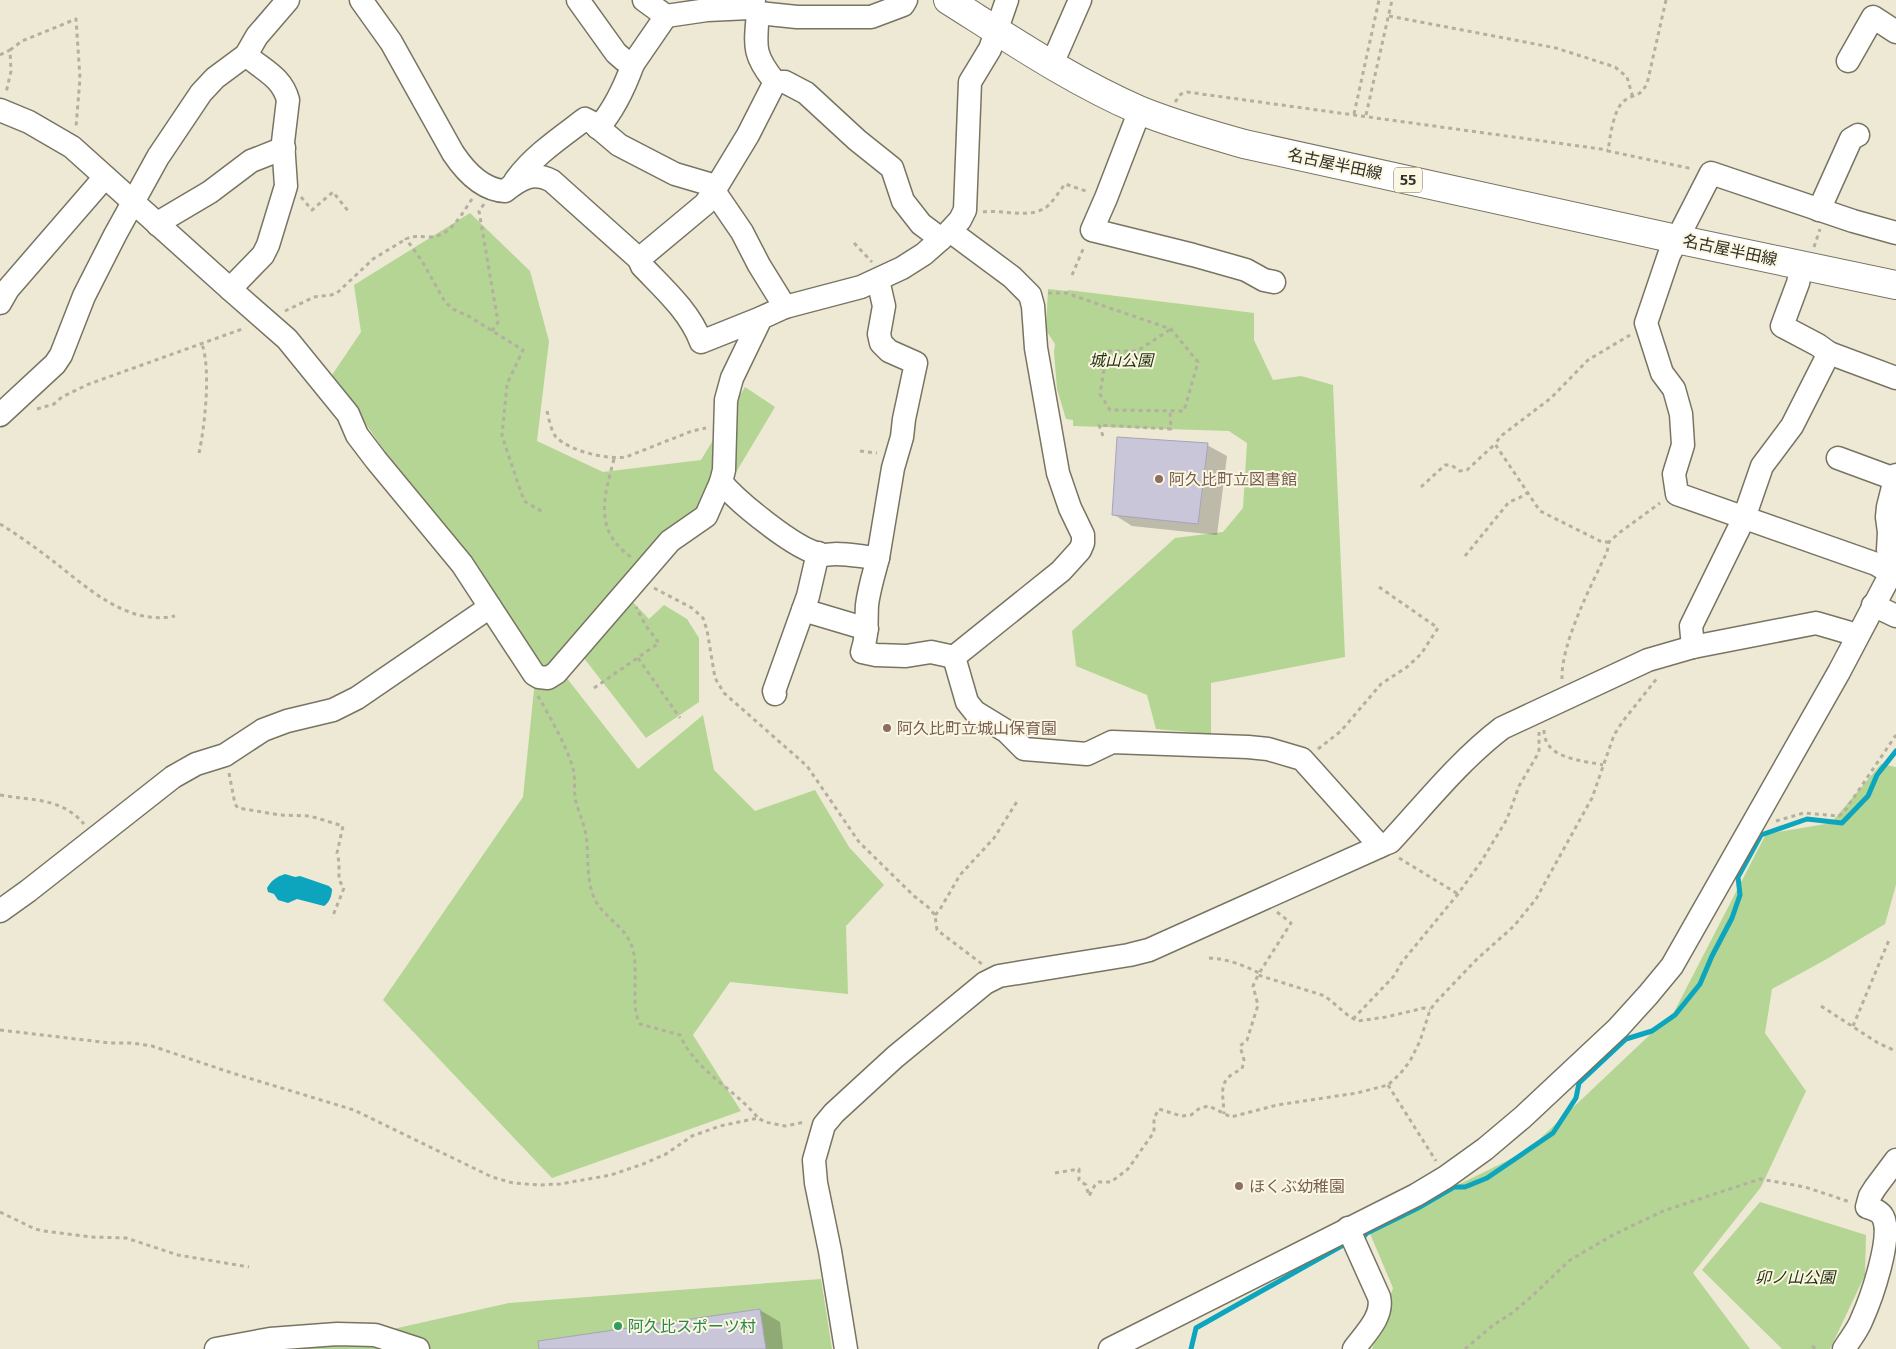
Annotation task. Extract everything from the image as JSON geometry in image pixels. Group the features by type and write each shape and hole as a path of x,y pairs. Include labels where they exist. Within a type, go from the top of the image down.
{"main road":[{"name":"名古屋半田線","path":"948,0 1052,64 1140,110 1244,144 1676,239 1896,285"}],"street":[{"path":"1,414 54,364 61,355 84,296 133,202 158,157 201,93 215,78 246,55 256,36 288,0"},
{"path":"361,0 391,42 462,166 496,186 536,175 552,181 639,259 642,266 682,309 696,329 701,342 785,307 861,287 878,280 924,254 951,228 964,210 970,82 990,49 1007,0"},
{"path":"578,0 616,53 624,60 633,64"},
{"path":"644,0 666,16 707,10 754,7 797,17 871,17 903,4 906,0"},
{"path":"1052,64 1080,0"},
{"path":"754,7 758,57 761,66 775,82 785,82 806,94 857,140 892,168 903,201 921,224 951,228 1030,295 1033,306 1036,348 1058,473 1070,508 1083,535 1084,543 1061,571 954,657"},
{"path":"598,128 619,96 633,64 666,16"},
{"path":"1848,61 1873,17 1896,32"},
{"path":"230,289 263,255 286,182 284,148 288,100 281,83 246,55"},
{"path":"639,259 705,204 748,135 775,82"},
{"path":"2,103 29,122 72,147 287,339 348,414 357,435 462,564 534,674 539,677 548,678 556,673 632,578 670,541 706,516 721,482 726,453 726,400 732,378 761,318"},
{"path":"1140,110 1092,230 1246,270 1264,280 1274,282"},
{"path":"496,186 522,172 545,149 584,119 619,145 675,174 709,184 742,232 759,265 785,307"},
{"path":"1822,211 1851,140 1858,135"},
{"path":"158,225 161,221 210,192 250,161 284,148"},
{"path":"1895,566 1876,564 1677,494 1674,474 1683,445 1682,414 1674,389 1662,373 1646,323 1669,255 1711,173 1822,211 1896,233"},
{"path":"0,303 8,289 105,176"},
{"path":"1805,266 1782,326 1818,345 1829,354 1896,378"},
{"path":"878,280 884,306 879,334 881,344 889,351 916,364 902,437 892,468 878,558 870,590 867,638 862,652 876,655 906,656 931,652 954,657"},
{"path":"1693,647 1691,626 1744,518 1762,466 1792,426 1829,354"},
{"path":"1838,458 1895,477 1887,517 1889,532 1888,550 1895,566"},
{"path":"721,482 733,496 792,541 822,555 836,554 878,558"},
{"path":"775,694 774,691 803,610 818,553"},
{"path":"1110,1349 1416,1195 1446,1177 1486,1149 1523,1117 1618,1028 1672,966 1840,672 1873,605 1895,566"},
{"path":"1873,605 1896,616"},
{"path":"0,911 173,777 196,764 225,754 263,730 287,720 334,710 357,698 490,607"},
{"path":"803,610 867,629"},
{"path":"846,1349 830,1251 816,1183 814,1160 826,1122 895,1058 985,983 999,976 1149,950 1390,842 1448,776 1481,744 1502,728 1544,713 1648,660 1693,647 1816,623 1847,632 1856,638"},
{"path":"954,657 967,702 975,712 1006,731 1024,749 1087,754 1112,742 1268,749 1302,759 1382,845"},
{"path":"1844,1349 1862,1320 1881,1264 1886,1224 1882,1215 1876,1210 1867,1207 1870,1196 1896,1160"},
{"path":"1348,1228 1380,1297 1381,1306 1377,1316 1354,1349"},
{"path":"216,1349 270,1339 337,1334 376,1335 418,1349"}],"path":[{"path":"1354,114 1379,0"},
{"path":"1366,115 1392,0"},
{"path":"1608,150 1617,112 1624,101 1642,92 1647,84 1666,0"},
{"path":"1389,16 1556,48 1616,67 1627,77 1633,98"},
{"path":"0,55 22,41 76,19 80,78 74,143 72,147"},
{"path":"2,103 11,71 10,50"},
{"path":"1169,120 1175,102 1181,94 1188,92 1366,115 1608,150 1711,173"},
{"path":"286,182 290,184 312,210 333,192 349,212"},
{"path":"951,228 990,211 1036,212 1049,205 1065,184 1106,198"},
{"path":"1,414 12,415 54,404 62,397 89,384 202,344 266,319 314,297 331,296 373,259 406,239 412,236 438,236 454,226 496,186"},
{"path":"492,331 498,322 479,210 496,186"},
{"path":"1805,266 1812,251 1822,211"},
{"path":"1072,275 1092,230"},
{"path":"406,239 422,261 445,302 452,309 470,317 523,350 508,384 502,436 524,501 543,512"},
{"path":"1030,295 1066,293 1172,329 1198,362 1184,412 1170,410 1110,410 1100,394 1107,351 1137,351 1172,329"},
{"path":"1422,487 1445,465 1451,465 1460,471 1467,470 1483,457 1501,436 1551,398 1588,360 1647,326"},
{"path":"199,453 205,409 205,353 202,344"},
{"path":"1103,436 1099,425 1171,429 1170,410"},
{"path":"547,412 556,436 563,442 600,456 614,459 634,454 692,431 725,424"},
{"path":"1495,444 1540,511 1602,542 1609,542"},
{"path":"594,688 659,642 646,626 639,610 632,578 615,542 607,530 604,517 605,496 614,459"},
{"path":"1465,556 1508,502 1527,493"},
{"path":"1562,688 1564,656 1580,612 1607,552 1609,542 1657,504 1673,501 1677,494"},
{"path":"0,524 110,604 135,614 156,619 175,616"},
{"path":"632,578 692,608 702,618 707,630 715,678 724,693 807,766 859,842 914,896 928,906 935,915 937,930 999,976"},
{"path":"1302,759 1341,731 1386,679 1408,667 1421,654 1438,628 1379,587"},
{"path":"1055,1173 1079,1169 1079,1180 1086,1185 1089,1196 1095,1185 1099,1182 1111,1182 1128,1169 1154,1132 1154,1118 1159,1109 1186,1116 1191,1115 1200,1108 1209,1106 1232,1117 1277,1105 1357,1093 1388,1085 1400,1074 1415,1052 1430,1010 1477,959 1514,926 1536,899 1592,798 1614,735 1622,721 1662,672 1664,665 1663,656"},
{"path":"638,658 680,718"},
{"path":"535,691 549,715 574,769 575,800 586,835 589,884 594,898 603,911 621,927 630,940 636,972 636,1017 640,1024 680,1035 686,1049 701,1066 748,1106 758,1118 765,1122 785,1126 819,1119 826,1122"},
{"path":"1544,713 1545,740 1554,752 1603,765"},
{"path":"1353,1019 1394,976 1402,962 1482,862 1507,819 1519,786 1539,752 1538,732 1544,713"},
{"path":"1754,822 1762,825 1804,813 1840,816 1896,734"},
{"path":"225,754 235,804 238,808 280,815 310,816 343,826 337,853 339,880 344,888 332,918"},
{"path":"0,795 40,800 65,807 75,813 96,838"},
{"path":"935,915 960,875 994,838 1018,800"},
{"path":"1382,845 1458,894"},
{"path":"1224,1114 1223,1085 1229,1075 1242,1069 1244,1060 1240,1046 1247,1040 1258,1005 1254,986 1259,973 1290,923 1267,904 1264,899"},
{"path":"1853,1026 1889,940"},
{"path":"1209,958 1222,958 1238,963 1259,973 1258,975 1325,996 1353,1019 1365,1021 1424,1008 1430,1010"},
{"path":"1821,1006 1878,1043 1896,1051"},
{"path":"0,1030 110,1044 132,1043 152,1046 232,1073 354,1110 492,1176 513,1183 560,1184 612,1175 666,1154 692,1136 720,1126 758,1118"},
{"path":"1388,1085 1446,1177"},
{"path":"1465,1349 1531,1297 1570,1260 1613,1235 1663,1210 1694,1199 1760,1179 1804,1187 1867,1207"},
{"path":"0,1212 44,1231 91,1237 126,1238 178,1254 249,1268"},
{"path":"1812,1346 1816,1349"}],"green space":[{"path":"470,213 530,271 549,341 537,441 603,472 701,460 745,387 775,407 732,479 629,598 649,619 664,605 687,619 699,638 699,702 646,738 580,653 562,672 638,769 703,715 714,770 755,811 815,790 849,847 884,885 846,926 848,994 730,982 693,1035 741,1111 552,1178 383,1000 523,797 536,670 332,375 361,332 354,285"},
{"name":"城山公園","path":"1048,289 1254,313 1254,340 1273,380 1301,376 1333,385 1345,657 1211,683 1211,734 1156,729 1147,695 1076,666 1072,631 1175,538 1223,532 1243,508 1247,443 1229,431 1073,426 1073,420 1066,419 1057,389 1055,344 1046,330"},
{"path":"1881,764 1896,767 1896,885 1885,924 1772,989 1765,1033 1806,1091 1761,1187 1693,1273 1750,1349 1372,1349 1393,1288 1368,1229 1527,1151 1674,1012 1766,834 1831,823"},
{"name":"卯ノ山公園","path":"1760,1202 1866,1235 1865,1275 1830,1349 1782,1349 1702,1270"},
{"name":"阿久比スポーツ村","path":"821,1279 832,1349 304,1349 509,1303"}],"water":[{"path":"285,874 295,877 300,876 329,886 332,889 329,901 324,906 297,899 288,903 278,900 274,894 268,892 267,888 274,879"}],"building":[{"name":"阿久比町立図書館","path":"1117,437 1208,443 1198,524 1112,515"},
{"path":"760,1309 766,1349 539,1349 538,1341"}],"waterway":[{"path":"1363,1242 1364,1236 1367,1233 1418,1208 1454,1187 1465,1187 1487,1178 1553,1133 1576,1098 1579,1083 1626,1039 1652,1031 1675,1015 1700,984 1732,918 1740,895 1738,877 1761,835 1807,819 1842,823 1868,796 1877,775 1896,751"},
{"path":"1191,1349 1196,1328 1345,1244"}],"place":[{"name":"阿久比町立図書館","path":"1159,479"},
{"name":"阿久比町立城山保育園","path":"887,728"},
{"name":"ほくぶ幼稚園","path":"1239,1186"},
{"name":"阿久比スポーツ村","path":"618,1326"}]}
